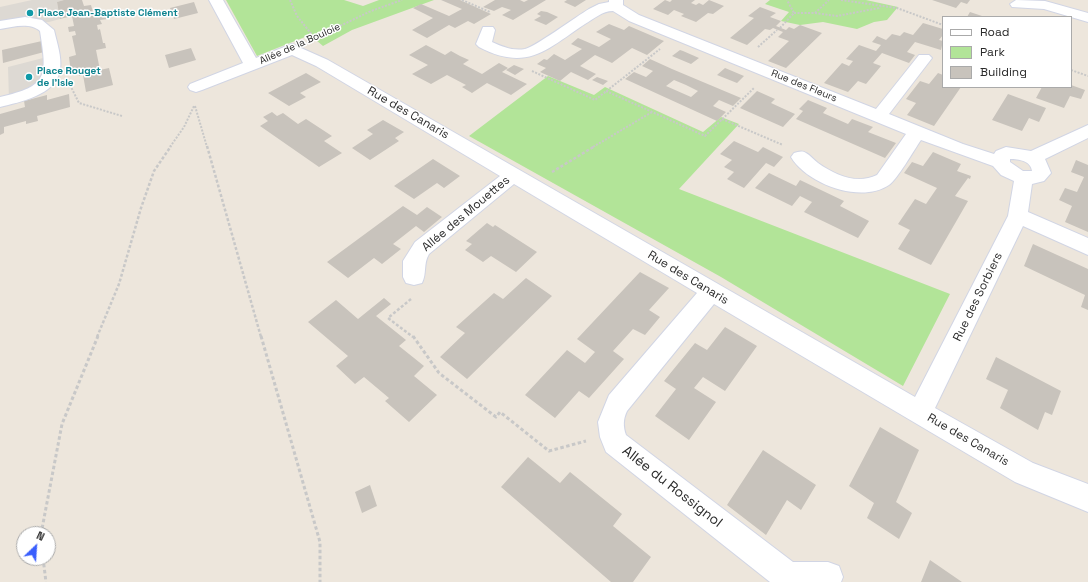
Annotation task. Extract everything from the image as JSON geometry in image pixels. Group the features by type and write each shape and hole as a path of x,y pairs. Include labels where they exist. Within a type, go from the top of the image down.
{"street":[{"path":"216,0 252,65"},
{"path":"488,30 484,44 500,53 515,54 532,52 594,12 616,3"},
{"name":"Rue des Fleurs","path":"616,3 622,12 634,18 957,148 1000,162 1002,155 1006,153 1018,153 1028,167"},
{"path":"1017,4 1045,5 1088,18"},
{"path":"0,25 17,22 34,23 41,25 47,30 52,70 51,75 36,89 4,101"},
{"name":"Allée de la Bouloie","path":"201,85 292,49"},
{"name":"Rue des Canaris","path":"292,49 322,63 920,413 1025,472 1088,498"},
{"path":"879,116 924,58"},
{"path":"1028,167 1088,131"},
{"path":"800,157 809,167 846,184 855,187 878,185 884,180 917,132"},
{"name":"Rue des Sorbiers","path":"920,413 1018,216 1028,167"},
{"name":"Allée des Mouettes","path":"414,277 414,261 422,248 522,180"},
{"path":"1018,216 1088,247"},
{"path":"612,434 610,416 618,403 711,292"},
{"name":"Allée du Rossignol","path":"612,434 615,443 788,577 828,577"}],"path":[{"name":"Allée de la Bouloie","path":"290,0 297,16 314,38 371,11 402,0"},
{"path":"787,0 794,13"},
{"path":"815,13 821,10 825,3 829,0"},
{"path":"841,0 897,8 942,25"},
{"path":"780,28 794,13 815,13 837,16 879,8 881,6"},
{"path":"515,54 514,62 595,100 678,36"},
{"path":"1072,70 1088,76"},
{"path":"606,91 705,136 770,72"},
{"path":"63,86 70,84 79,104 122,116"},
{"path":"43,526 62,424 119,284 141,208 154,171 184,127 195,106 201,85"},
{"path":"195,106 320,542 320,582"},
{"path":"522,180 652,112"},
{"path":"722,120 798,152 800,157"},
{"path":"414,277 413,297 388,318 411,334 439,374 496,417 500,412 549,451 612,434"},
{"path":"44,566 46,582"}],"green space":[{"path":"226,0 344,0 363,6 379,0 434,0 352,30 323,46 310,35 257,56"},
{"path":"770,0 866,0 898,7 887,20 874,22 857,29 823,22 800,25 781,21 789,12 765,4"},
{"path":"548,76 594,95 605,87 703,132 721,117 739,124 679,189 950,294 903,386 721,277 469,136"}],"shaded area":[{"name":"Place Jean-Baptiste Clément","path":"32,0 64,0 57,2 60,19 49,22 0,24 0,7"},
{"name":"Place Rouget de l'Isle","path":"51,56 51,75 9,100 8,67"}],"building":[{"path":"64,0 82,0 84,6 91,5 94,16 106,13 107,19 100,20 102,24 97,25 98,30 100,29 103,43 105,43 106,48 96,50 100,70 109,68 113,85 86,92 83,75 79,76 78,71 71,73 69,57 76,55 72,36 76,35 75,31 69,32 68,27 74,26 72,16 60,19 57,2"},
{"path":"441,0 460,0 491,14 474,24 468,21 455,28 449,25 427,38 412,30 433,18 413,8 421,4 449,16 462,9"},
{"path":"495,0 520,0 524,2 528,0 546,0 513,20 502,15 511,10 502,7 494,11 483,7"},
{"path":"567,0 586,0 575,7 564,2"},
{"path":"665,0 670,2 672,0 695,0 691,3 696,5 699,3 703,5 709,0 724,6 713,14 708,13 696,22 681,16 684,14 674,10 668,15 653,9"},
{"path":"932,0 970,0 967,4 961,2 956,8"},
{"path":"194,2 198,13 174,19 170,8"},
{"path":"760,7 776,13 770,17 781,21 776,26 786,30 789,27 794,29 800,25 822,33 786,68 768,61 789,41 778,37 783,32 773,28 770,30 765,29 747,45 730,38 754,18 748,16"},
{"path":"541,11 558,17 546,25 534,20 541,16 537,14"},
{"path":"970,12 982,16 968,16"},
{"path":"923,23 942,29 942,36 939,40 942,41 941,50 915,42 907,52 915,55 909,63 882,53 873,63 881,66 866,84 858,81 848,92 824,83 842,63 849,66 853,61 846,59 859,45 876,51 881,45 872,42 877,36 886,40 892,34 900,36 904,32 913,35"},
{"path":"609,24 624,30 629,26 664,41 647,55 632,48 612,63 595,55 580,66 596,74 588,80 571,72 560,81 540,72 546,68 537,64 544,59 547,60 554,54 565,60 582,49 571,44 578,38 599,47 611,39 596,32"},
{"path":"42,41 44,52 3,63 2,50"},
{"path":"426,45 445,55 451,51 469,60 463,64 482,74 499,63 508,68 502,72 527,84 511,95 487,83 472,93 462,87 466,85 447,75 431,84 412,74 428,65 409,55"},
{"path":"191,48 196,60 169,68 165,55"},
{"path":"680,50 699,58 691,64 672,56"},
{"path":"650,59 741,98 733,106 719,100 713,106 726,112 717,121 625,79 634,72 646,77 653,71 642,66","holes":["674,80 698,91 691,97 666,86"]},
{"path":"514,65 524,69 515,75 506,70"},
{"path":"725,68 744,76 737,83 717,75"},
{"path":"306,73 321,82 300,93 306,97 289,106 268,93"},
{"path":"938,73 942,75 942,88 960,88 934,126 907,115 916,103 906,99 920,81 929,84"},
{"path":"597,77 608,81 603,85 592,80"},
{"path":"1072,85 1085,90 1081,99 1070,96 1064,108 1036,98 1041,88 1072,88"},
{"path":"757,91 775,99 771,103 795,114 783,127 740,108"},
{"path":"69,94 70,107 37,116 38,121 26,124 26,121 4,127 4,133 0,135 0,114 25,107 24,101 47,95 47,100"},
{"path":"1008,94 1046,108 1039,122 1029,118 1022,131 992,120"},
{"path":"808,100 827,108 823,113 848,124 852,119 873,127 868,132 896,143 885,158 796,119 803,111 799,109"},
{"path":"272,112 277,116 283,113 298,124 306,119 332,136 324,141 342,153 319,167 260,126 268,121 263,117"},
{"path":"383,120 404,132 395,138 399,141 370,160 352,148 373,134 367,130"},
{"path":"734,141 758,152 763,147 783,157 774,167 766,163 744,188 727,179 734,172 724,167 732,160 720,154"},
{"path":"933,152 961,164 957,171 971,176 955,196 968,201 931,265 898,249 910,230 898,224 915,199 926,204 937,188 904,173 912,162 923,166"},
{"path":"433,159 460,176 444,188 437,183 414,199 394,186"},
{"path":"1076,160 1088,165 1088,232 1065,222 1072,206 1059,200 1065,188 1077,192 1084,177 1071,172"},
{"path":"769,173 796,186 800,180 844,201 840,206 869,221 858,238 804,212 812,202 800,196 792,206 755,188"},
{"path":"403,206 417,215 427,207 442,217 424,232 416,226 393,244 401,249 382,264 374,258 348,278 327,262"},
{"path":"487,223 493,227 495,225 537,252 516,272 491,256 483,262 465,250 472,244 466,241"},
{"path":"1033,244 1088,269 1088,310 1081,307 1085,295 1024,266"},
{"path":"640,272 669,288 649,310 660,317 645,335 633,329 613,351 624,359 589,398 579,391 555,418 525,395 567,350 585,363 595,352 577,339"},
{"path":"526,278 552,296 467,379 440,357 465,333 456,327 494,293 503,299"},
{"path":"384,298 391,304 376,316 406,340 399,346 424,366 414,376 437,395 409,422 385,401 389,398 364,377 355,384 336,366 348,356 308,322 336,300 358,319"},
{"path":"725,327 757,346 725,391 703,377 694,388 716,402 689,440 655,416 676,389 664,381 695,343 707,350"},
{"path":"996,357 1061,391 1052,415 1045,412 1038,430 1000,408 1008,390 986,379"},
{"path":"880,427 919,450 896,502 912,513 899,539 867,518 874,503 849,486"},
{"path":"763,450 816,485 801,510 787,500 766,535 727,505"},
{"path":"528,457 560,483 570,472 622,514 613,526 651,557 633,582 611,582 501,487"},
{"path":"370,485 377,506 362,513 355,492"},
{"path":"930,560 962,582 921,582"}],"place":[{"name":"Place Jean-Baptiste Clément","path":"30,13"},
{"name":"Place Rouget de l'Isle","path":"29,77"}]}
